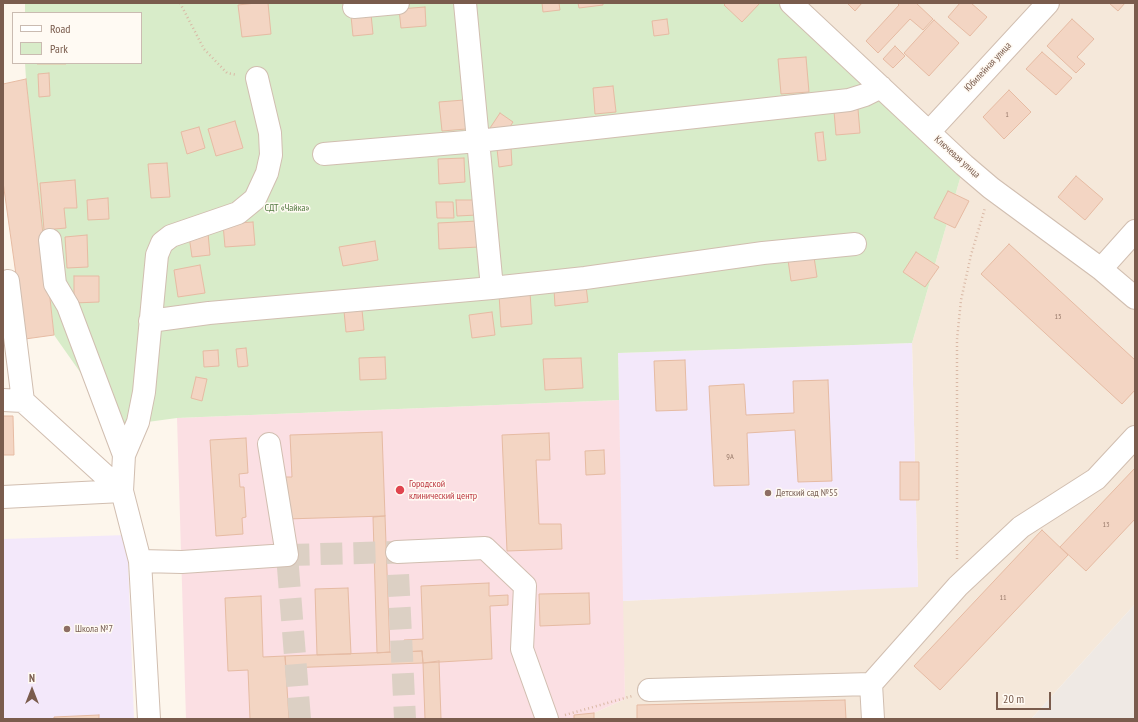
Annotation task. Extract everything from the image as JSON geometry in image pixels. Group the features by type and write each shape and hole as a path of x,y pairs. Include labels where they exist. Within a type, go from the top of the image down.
{"street":[{"path":"354,7 398,3"},
{"path":"465,3 492,288"},
{"name":"Ключевая улица","path":"791,3 991,188 1101,269 1135,298"},
{"name":"Юбилейная улица","path":"929,132 1048,3"},
{"path":"149,719 140,561 122,491 124,455 138,422 144,392 157,255 162,243 171,236 238,213 255,199 267,173 271,155 270,133 257,78"},
{"path":"324,154 478,141 849,100 866,95 881,87"},
{"path":"1101,269 1135,231"},
{"path":"50,240 55,284 68,306 124,455"},
{"path":"150,321 209,312 492,288 585,278 763,252 854,244"},
{"path":"8,281 13,401 122,491"},
{"path":"873,719 871,684 958,586 1021,527 1096,479 1135,436"},
{"path":"140,561 182,562 287,555 269,444"},
{"path":"3,497 122,491"},
{"path":"397,552 485,548 525,586 522,649 552,718"},
{"path":"649,690 871,684"}],"path":[{"path":"180,3 204,49 226,73 257,78"},
{"path":"958,586 957,340 964,285 991,188"},
{"path":"552,718 625,699 649,690"}],"shaded area":[{"path":"791,3 1135,3 1135,604 1031,719 594,719 594,713 625,699 622,601 918,586 912,343 964,165"},
{"name":"Детский сад №55","path":"912,343 918,587 622,601 618,353"},
{"name":"Городской клинический центр","path":"619,400 625,699 594,713 594,719 186,719 177,418"},
{"name":"Школа №7","path":"127,535 134,719 3,719 3,539"},
{"path":"1135,604 1135,719 1031,719"}],"green space":[{"name":"СДТ «Чайка»","path":"25,3 791,3 964,165 912,343 618,353 619,400 177,418 118,426 54,335 25,64 142,64 142,12 25,12"}],"building":[{"path":"268,3 271,34 242,37 238,5"},
{"path":"542,3 559,3 560,10 543,12"},
{"path":"578,3 603,3 603,5 579,8"},
{"path":"726,3 760,3 742,22 724,5"},
{"path":"847,3 862,3 855,11"},
{"path":"897,3 916,3 933,19 923,30 910,19 878,53 866,41 899,5"},
{"path":"960,3 971,3 987,17 970,36 948,17"},
{"path":"1109,3 1125,3 1118,11"},
{"path":"425,7 426,26 401,28 399,9"},
{"path":"371,14 373,34 353,36 351,16"},
{"path":"667,19 669,34 654,36 652,21"},
{"path":"1072,19 1094,39 1077,57 1085,64 1076,73 1047,46"},
{"path":"934,20 959,43 929,76 904,53"},
{"path":"895,46 905,56 893,68 883,59"},
{"path":"1042,52 1072,78 1056,95 1026,69"},
{"path":"806,57 809,92 781,94 778,59"},
{"path":"49,73 50,96 39,97 38,74"},
{"path":"26,79 54,335 25,339 3,182 3,84"},
{"path":"613,86 616,112 595,114 593,88"},
{"path":"1009,90 1031,112 1004,139 983,117"},
{"path":"464,100 466,129 442,131 439,102"},
{"path":"858,109 860,133 836,135 834,111"},
{"path":"500,113 513,122 503,137 490,128"},
{"path":"235,121 243,148 216,156 208,129"},
{"path":"199,127 205,148 187,154 181,132"},
{"path":"823,132 826,160 818,161 815,133"},
{"path":"511,148 512,165 499,167 497,149"},
{"path":"464,158 465,182 439,184 438,159"},
{"path":"167,163 170,197 151,198 148,164"},
{"path":"1076,176 1103,199 1085,220 1058,197"},
{"path":"75,180 77,208 64,208 66,228 44,230 40,183"},
{"path":"948,191 969,201 955,228 934,218"},
{"path":"108,198 109,219 88,220 87,200"},
{"path":"456,200 476,200 477,215 457,216"},
{"path":"436,202 453,202 454,218 437,218"},
{"path":"478,221 479,247 439,249 438,223"},
{"path":"253,222 255,245 225,247 223,224"},
{"path":"208,233 210,255 192,257 189,236"},
{"path":"87,235 88,267 67,268 65,237"},
{"path":"375,241 378,260 343,266 339,247"},
{"path":"1009,244 1135,360 1135,390 1122,404 981,274"},
{"path":"916,252 939,267 925,287 903,272"},
{"path":"814,257 817,277 791,281 788,260"},
{"path":"200,265 205,293 178,297 174,270"},
{"path":"74,276 99,276 99,302 74,303"},
{"path":"586,286 588,302 555,306 554,289"},
{"path":"530,292 532,324 501,327 499,294"},
{"path":"362,310 364,330 346,332 344,311"},
{"path":"492,312 495,335 472,338 469,315"},
{"path":"246,348 248,366 238,367 236,349"},
{"path":"218,350 219,366 204,367 203,351"},
{"path":"385,357 386,379 360,380 359,358"},
{"path":"581,358 583,388 545,390 543,359"},
{"path":"685,360 687,410 656,411 654,361"},
{"path":"196,377 207,379 202,401 191,398"},
{"path":"828,380 832,481 798,482 795,430 747,433 749,485 714,486 709,386 744,384 746,415 794,413 793,381"},
{"path":"3,416 13,416 14,455 3,455"},
{"path":"382,432 385,516 286,519 285,477 292,477 290,435"},
{"path":"549,433 550,460 536,460 539,524 561,524 562,549 507,551 502,435"},
{"path":"246,438 248,473 239,474 240,487 244,487 246,517 242,518 243,534 216,536 210,440"},
{"path":"604,450 605,474 586,475 585,451"},
{"path":"900,462 919,462 919,500 900,500"},
{"path":"1135,468 1135,519 1086,571 1060,547"},
{"path":"385,516 390,652 377,653 373,517"},
{"path":"1042,530 1068,555 940,690 914,666"},
{"path":"489,583 489,596 508,595 508,605 490,606 492,659 423,663 422,651 405,652 404,640 423,639 421,586"},
{"path":"348,588 351,654 317,655 315,589"},
{"path":"589,593 590,624 540,626 539,594"},
{"path":"261,596 263,657 285,656 289,719 250,719 248,670 228,671 225,598"},
{"path":"422,651 423,663 286,668 285,656"},
{"path":"439,661 441,719 425,719 423,663"},
{"path":"845,700 846,719 637,719 637,705"},
{"path":"594,713 594,719 574,719 574,715"},
{"path":"99,715 99,719 54,719 54,717"}],"tunnel":[{"path":"300,719 287,555 397,552 405,719"}],"place":[{"name":"Городской клинический центр","path":"400,490"},
{"name":"Детский сад №55","path":"768,493"},
{"name":"Школа №7","path":"67,629"}]}
